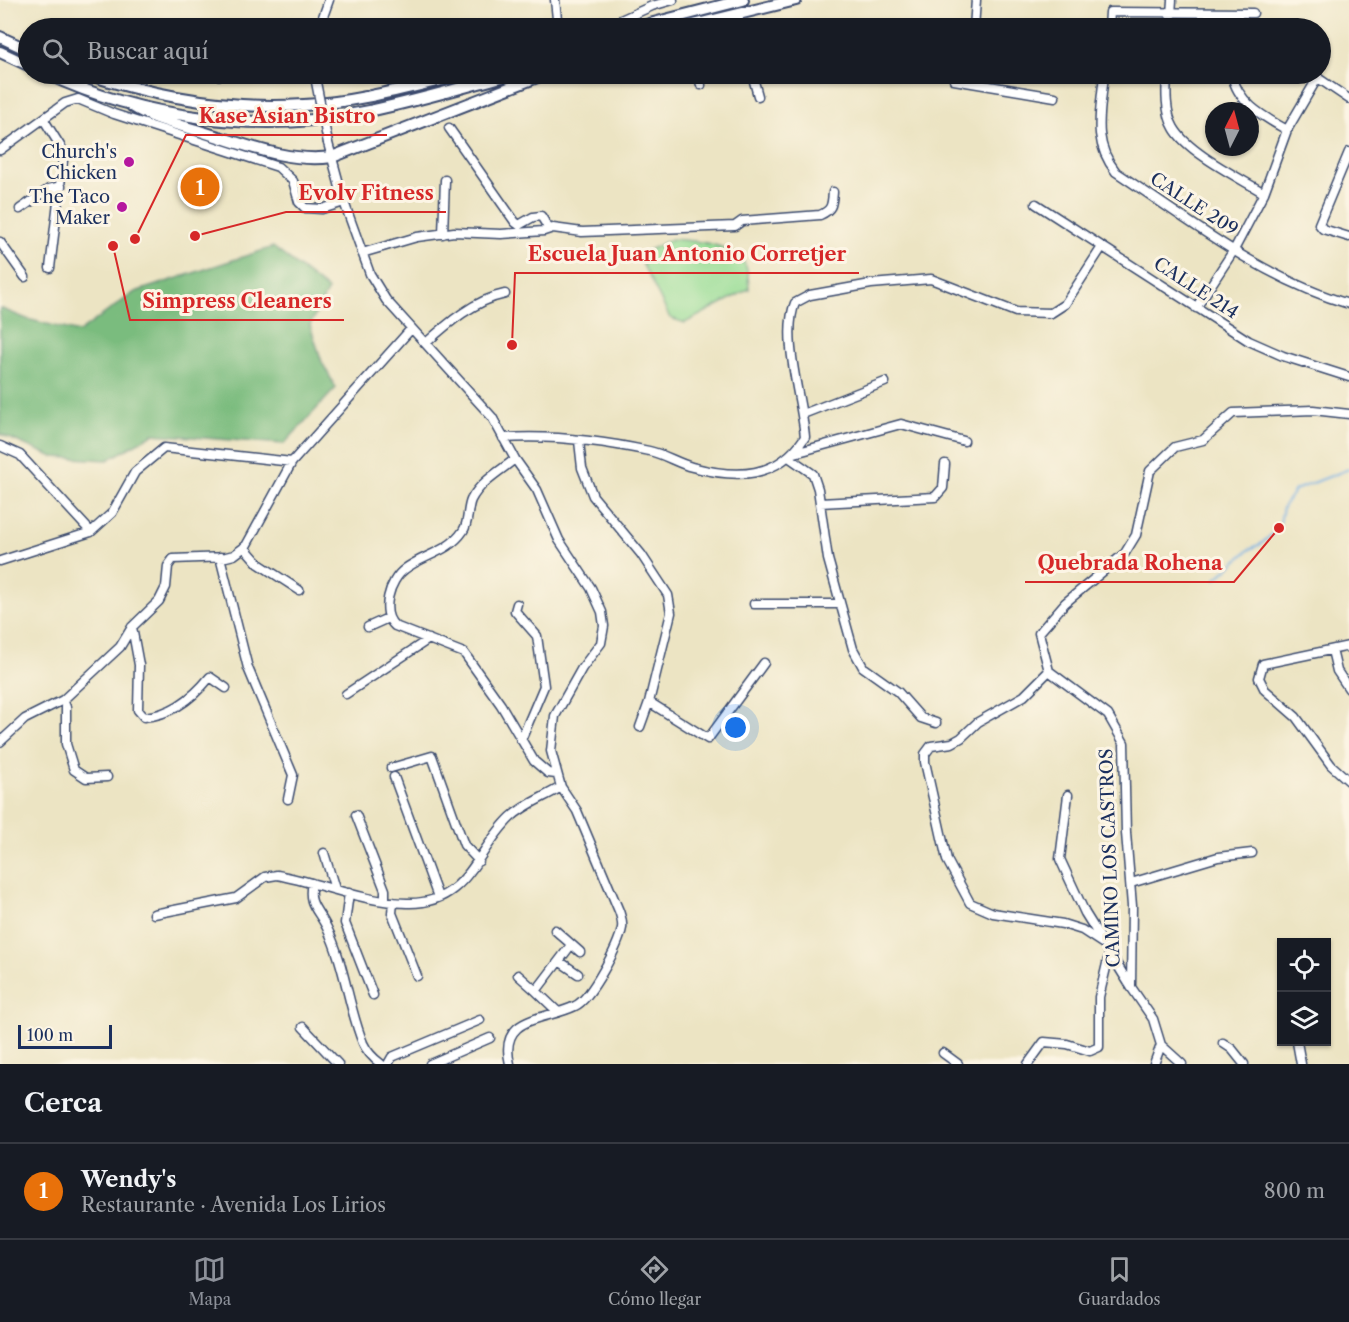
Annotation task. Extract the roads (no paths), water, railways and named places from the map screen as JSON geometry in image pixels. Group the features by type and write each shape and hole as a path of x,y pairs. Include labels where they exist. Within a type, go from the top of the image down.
{"main road":[{"path":"673,18 743,0"},
{"path":"722,18 796,0"},
{"path":"0,37 18,45"},
{"path":"0,52 18,60"},
{"path":"76,84 124,101 166,111 226,119 308,119 358,114 474,84"},
{"path":"117,84 167,96 238,105 270,106 305,105 355,99 422,84"},
{"path":"124,101 152,117 283,156 316,160 332,158 520,84"}],"street":[{"path":"323,18 329,0"},
{"path":"555,0 557,18"},
{"path":"628,18 673,0"},
{"path":"975,18 976,0"},
{"path":"1171,18 1172,0"},
{"path":"1110,18 1110,12 1253,13"},
{"path":"737,14 738,18"},
{"path":"1236,18 1237,14"},
{"path":"317,84 328,143 344,202 370,274 386,300 492,417 515,459 537,490 559,540 591,588 603,612 604,626 601,643 582,668 555,716 551,751 561,787 578,811 623,921 615,948 585,998 575,1007 529,1021 518,1028 509,1038 507,1050 510,1064"},
{"path":"755,84 758,96"},
{"path":"998,84 1055,97"},
{"name":"CALLE 209","path":"1103,84 1099,127 1100,144 1106,159 1116,172 1271,274 1322,296 1349,304"},
{"path":"1167,84 1166,96 1173,128 1191,147 1264,194"},
{"path":"1235,84 1253,111 1287,130"},
{"path":"1196,308 1234,250 1264,194 1287,130 1310,84"},
{"path":"1328,84 1349,99"},
{"path":"0,150 70,99 78,99 114,114 278,167 292,181 299,202 305,208 322,209 344,202"},
{"path":"44,120 64,152 50,268"},
{"path":"448,128 515,222 519,225 533,217 541,216 549,229"},
{"path":"1349,152 1320,224 1323,229 1349,237"},
{"path":"443,234 445,180"},
{"path":"20,209 50,189 61,186"},
{"path":"362,252 417,237 454,232 501,234 549,229 582,232 735,226 742,221 820,215 829,212 832,206 832,192"},
{"name":"CALLE 214","path":"1036,204 1249,341 1283,356 1349,377"},
{"path":"0,242 25,278"},
{"path":"792,455 805,437 790,314 795,303 810,295 871,284 931,279 1016,312 1051,313 1065,304 1102,247"},
{"path":"426,344 451,322 489,298 505,294"},
{"path":"1,741 25,719 63,700 120,647 132,627 159,601 166,587 168,566 173,560 234,555 244,547 292,462 411,329"},
{"path":"803,414 885,382"},
{"path":"1109,949 1082,930 1063,924 993,913 970,903 947,860 925,754 931,746 961,738 978,723 1024,696 1049,671 1039,633 1065,603 1125,553 1136,535 1150,471 1175,447 1203,440 1233,413 1312,410 1349,414"},
{"path":"503,438 529,436 650,451 691,466 722,473 764,472 792,455 901,424 964,441"},
{"path":"579,441 582,468 593,496 641,554 668,595 671,614 649,702 640,727"},
{"path":"0,446 20,455 91,532"},
{"path":"0,561 91,532 112,513 135,472 164,448 292,462"},
{"path":"792,455 813,474 820,502 828,559 853,649 862,666 898,692 921,718 936,723"},
{"path":"515,459 483,484 471,501 464,531 441,552 403,569 391,590 386,610 388,618 395,626 464,653 534,761 548,773 556,774"},
{"path":"820,502 935,497 943,488 945,464"},
{"path":"244,547 260,564 299,590"},
{"path":"220,557 248,668 293,775 288,800"},
{"path":"517,604 515,611 536,633 540,643 544,686 521,740"},
{"path":"754,604 840,604"},
{"path":"368,627 388,618"},
{"path":"132,627 139,665 138,710 144,717 159,717 183,703 199,691 210,677 226,688"},
{"path":"346,694 429,639"},
{"path":"1349,646 1263,664 1259,678 1265,690 1296,717 1331,765 1349,781"},
{"path":"1332,650 1337,671 1349,689"},
{"path":"649,702 708,739 764,663"},
{"name":"CAMINO LOS CASTROS","path":"1049,671 1108,715 1124,743 1126,833 1131,883 1131,987 1152,1019 1161,1046"},
{"path":"63,700 66,707 66,744 74,770 86,778 107,777"},
{"path":"438,897 393,772 432,756 464,845 479,861"},
{"path":"154,914 236,898 265,877 277,875 389,901 424,903 448,893 469,875 512,816 561,787"},
{"path":"1068,795 1060,859 1085,913 1131,987"},
{"path":"357,815 417,976"},
{"path":"324,853 335,889"},
{"path":"1131,883 1218,857 1252,853"},
{"path":"312,883 310,900 327,928 344,972 363,1045 370,1056 381,1064"},
{"path":"349,893 345,923 374,995"},
{"path":"555,930 580,952"},
{"path":"536,991 571,945"},
{"path":"1028,1064 1044,1042 1067,1044 1090,1051 1099,1047 1099,997 1109,949"},
{"path":"559,961 578,974"},
{"path":"518,975 557,1011"},
{"path":"388,1064 392,1057 480,1020"},
{"path":"303,1027 338,1064"},
{"path":"430,1064 490,1038"},
{"path":"1223,1043 1233,1049 1244,1064"},
{"path":"1154,1064 1161,1046 1182,1064"},
{"path":"1298,1046 1301,1064"},
{"path":"943,1053 958,1064"}],"waterway":[{"path":"1216,579 1250,549 1261,544 1279,528 1283,507 1295,490 1349,469"}],"place":[{"name":"Church's Chicken","path":"129,162"},
{"name":"Wendy's","path":"200,187"},
{"name":"The Taco Maker","path":"122,207"},
{"name":"Evolv Fitness","path":"195,236"},
{"name":"Kase Asian Bistro","path":"135,239"},
{"name":"Simpress Cleaners","path":"113,246"},
{"name":"Escuela Juan Antonio Corretjer","path":"512,345"},
{"name":"Quebrada Rohena","path":"1279,528"}]}
